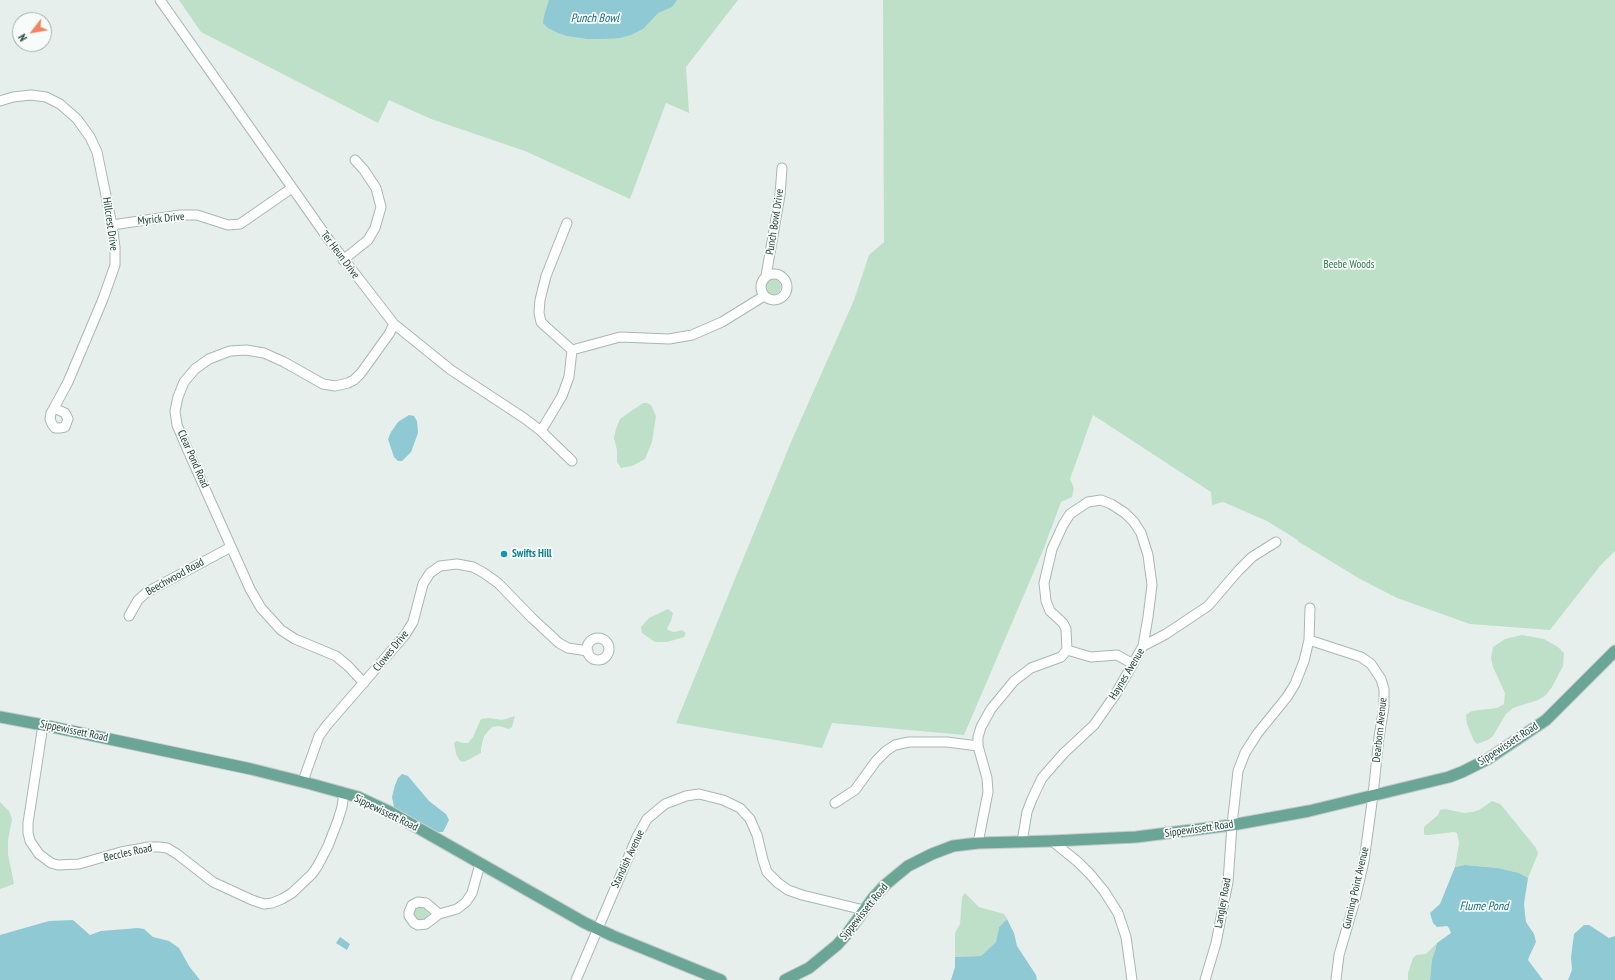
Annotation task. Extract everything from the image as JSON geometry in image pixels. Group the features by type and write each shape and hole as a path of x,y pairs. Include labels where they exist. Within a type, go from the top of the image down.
{"main road":[{"name":"Sippewissett Road","path":"785,980 809,968 837,945 846,936 864,910 885,885 903,870 913,863 942,850 958,845 978,843 1143,836 1232,825 1274,818 1449,777 1488,759 1546,720 1615,651"},
{"name":"Sippewissett Road","path":"0,717 165,750 302,781 369,802 390,812 557,908 597,929 721,980"}],"street":[{"name":"Ter Heun Drive","path":"160,0 343,260 394,324 451,370 497,399 541,431 572,461"},
{"name":"Hillcrest Drive","path":"0,101 31,95 46,97 60,104 77,119 90,137 98,152 112,225 115,247 115,265 103,299 68,382 54,408"},
{"path":"343,260 368,240 375,228 381,207 376,188 355,160"},
{"name":"Punch Bowl Drive","path":"764,296 761,283 766,276 780,195 782,168"},
{"name":"Myrick Drive","path":"112,225 180,215 197,215 228,225 240,224 292,188"},
{"path":"567,223 546,276 540,300 539,313 541,322 572,350"},
{"path":"572,350 620,337 669,339 692,336 722,322 764,296 772,300 776,300 784,296 788,289 786,280 780,274 770,274 766,276"},
{"name":"Clear Pond Road","path":"364,683 340,659 330,653 290,636 272,622 256,600 231,548 178,425 175,411 178,397 184,382 195,370 209,360 230,351 246,350 264,353 323,384 334,386 348,383 354,380 361,373 389,334 394,324"},
{"path":"541,431 562,396 569,377 572,350"},
{"path":"978,843 988,792 987,778 978,746 978,737 981,727 991,709 1014,681 1031,668 1060,657 1067,650 1066,629 1063,623 1050,611 1046,601 1044,583 1052,549 1063,525 1070,514 1088,502 1100,500 1111,504 1125,513 1134,522 1141,533 1148,555 1152,585 1143,646"},
{"name":"Haynes Avenue","path":"1022,842 1027,812 1042,778 1064,753 1094,724 1115,695 1143,646 1166,634 1208,606 1252,557 1276,542"},
{"name":"Beechwood Road","path":"129,616 138,600 147,592 231,548"},
{"name":"Clowes Drive","path":"302,781 319,736 327,724 394,650 408,631 413,622 422,588 427,577 434,569 447,564 466,565 484,573 498,583 559,643 568,648 588,651"},
{"path":"1232,825 1238,771 1245,753 1257,734 1287,697 1295,684 1304,661 1309,640 1310,608"},
{"name":"Dearborn Avenue","path":"1309,640 1361,657 1371,664 1381,679 1384,689 1384,707 1379,737 1373,795"},
{"path":"1067,650 1091,657 1117,655 1134,664"},
{"name":"Beccles Road","path":"43,725 28,823 28,833 30,840 39,854 51,863 58,866 79,864 121,852 149,847 159,847 170,850 213,882 252,900 264,904 272,903 282,900 292,893 318,867 338,820 342,808 344,793"},
{"path":"835,803 855,790 876,761 886,751 895,745 910,742 946,742 978,746"},
{"name":"Standish Avenue","path":"576,980 636,837 648,819 665,804 686,796 699,794 723,800 740,808 750,819 757,835 762,860 767,872 778,884 788,890 802,895 864,910"},
{"name":"Gunning Point Avenue","path":"1336,980 1339,955 1360,879 1373,795"},
{"name":"Langley Road","path":"1205,980 1216,943 1228,882 1232,825"},
{"path":"1069,840 1071,854 1104,891 1118,913 1126,937 1132,980"},
{"path":"1052,841 1078,862"},
{"path":"438,914 457,909 466,902 472,893 480,864"}],"green space":[{"path":"179,0 738,0 686,67 689,113 666,103 630,199 525,151 431,119 389,100 378,123 201,32"},
{"name":"Beebe Woods","path":"883,0 1615,0 1615,551 1600,566 1550,630 1470,624 1397,598 1360,579 1267,521 1223,502 1212,505 1211,492 1093,415 1070,479 1074,488 1072,497 1061,502 1044,548 964,735 832,723 822,748 676,723 791,442 854,300 869,255 884,242"},
{"path":"773,279 779,281 781,287 779,293 773,295 767,293 765,287 767,281"},
{"path":"643,403 651,405 656,416 652,442 645,459 632,466 621,468 617,462 617,450 614,438 616,429 620,419"},
{"path":"668,609 673,613 667,628 668,630 674,632 682,630 686,633 684,637 667,642 655,642 642,633 641,627 649,618"},
{"path":"1522,635 1544,639 1558,647 1564,653 1563,666 1546,695 1538,700 1513,708 1506,714 1493,736 1488,740 1477,744 1474,741 1467,724 1466,715 1472,711 1497,708 1504,704 1505,693 1493,667 1491,658 1493,647 1505,639"},
{"path":"515,716 512,727 509,729 499,726 492,727 484,736 481,753 464,762 460,761 456,754 454,743 456,741 468,743 473,737 481,719 489,718 502,720"},
{"path":"1492,801 1500,804 1536,848 1538,853 1528,878 1519,873 1498,868 1465,865 1455,867 1459,843 1457,833 1425,835 1424,833 1424,827 1438,815 1440,810 1445,809 1464,813 1472,812 1479,810"},
{"path":"0,802 9,811 12,819 8,840 8,854 14,884 0,889"},
{"path":"965,893 979,907 1004,914 1007,919 999,927 996,942 981,956 955,957 955,933 960,924 962,897"},
{"path":"421,905 427,907 429,913 427,919 421,921 415,919 413,913 415,907"},
{"path":"1437,943 1432,959 1430,980 1408,980 1408,973 1413,958 1416,955 1426,954"}],"water":[{"name":"Punch Bowl","path":"549,0 677,0 672,7 658,13 643,29 631,35 620,38 588,39 558,33 548,28 543,23"},
{"path":"409,415 414,416 417,421 418,433 411,452 402,461 398,461 394,457 388,439 398,422"},
{"path":"402,774 408,776 429,801 446,814 449,820 443,832 438,832 394,807 392,797 398,778"},
{"name":"Flume Pond","path":"1465,865 1498,868 1519,873 1528,878 1524,904 1526,922 1534,934 1536,942 1528,960 1543,980 1430,980 1432,959 1437,943 1451,933 1447,926 1437,927 1433,923 1430,913 1440,904 1455,867"},
{"path":"1007,919 1014,933 1017,946 1036,975 1037,980 951,980 955,967 955,957 981,956 996,942 999,927"},
{"path":"73,920 90,935 101,931 138,928 144,929 153,937 169,941 179,948 189,966 200,980 0,980 0,935 49,921"},
{"path":"1584,925 1589,925 1609,938 1615,936 1615,980 1568,980 1572,970 1571,957 1574,934"},
{"path":"340,937 350,944 347,950 336,943"}],"place":[{"name":"Swifts Hill","path":"504,554"}]}
